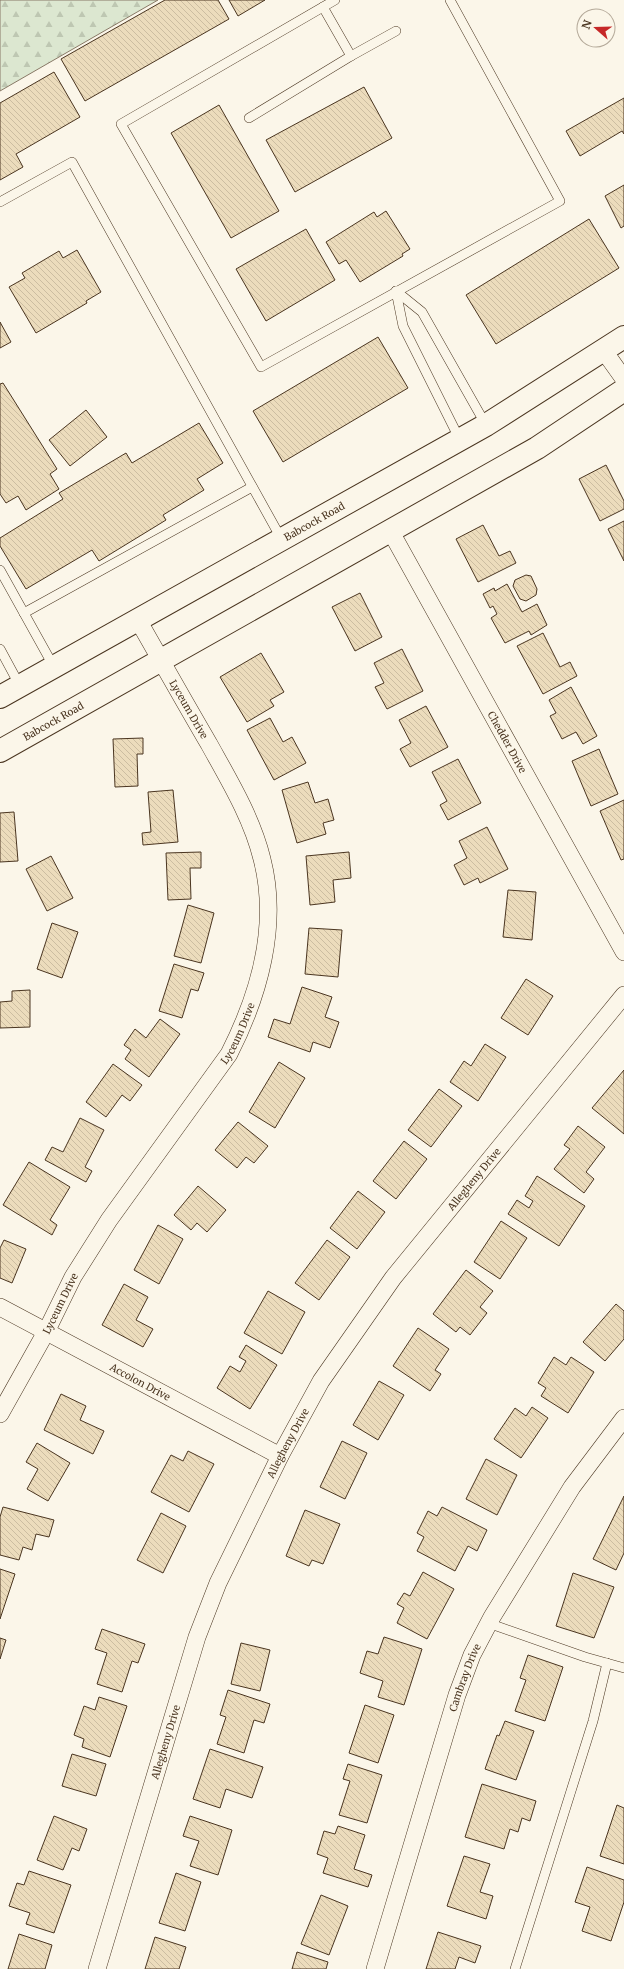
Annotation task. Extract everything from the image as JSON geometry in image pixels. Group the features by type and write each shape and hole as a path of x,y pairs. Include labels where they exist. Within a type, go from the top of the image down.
{"main road":[{"name":"Babcock Road","path":"0,697 486,425 624,337"},
{"name":"Babcock Road","path":"0,750 391,532 537,448 624,390"}],"street":[{"path":"604,351 624,379"},
{"name":"Chedder Drive","path":"391,532 624,952"},
{"name":"Lyceum Drive","path":"0,1414 46,1332 73,1277 109,1220 143,1170 212,1079 229,1054 248,1014 261,971 266,941 268,911 266,881 262,858 251,827 234,788 138,620"},
{"name":"Allegheny Drive","path":"97,1969 197,1637 218,1583 280,1456 321,1381 393,1278 624,995"},
{"name":"Accolon Drive","path":"0,1307 280,1456"},
{"name":"Cambray Drive","path":"375,1969 457,1695 472,1655 488,1623 572,1487 624,1418"}],"lane":[{"path":"335,0 122,124 261,367 560,201 450,0"},
{"path":"323,7 351,56"},
{"path":"248,118 351,56 396,31"},
{"path":"0,202 72,162 282,540"},
{"path":"396,291 422,312 486,425"},
{"path":"396,291 403,326 460,440"},
{"path":"24,613 252,487"},
{"path":"0,570 54,667"},
{"path":"0,649 20,686"},
{"path":"488,1623 585,1657 624,1668"},
{"path":"514,1969 592,1721 607,1663"}],"green space":[{"path":"0,0 158,0 0,91"}],"building":[{"path":"165,0 218,0 229,19 85,101 61,59"},
{"path":"229,0 265,0 238,16"},
{"path":"54,72 80,117 16,154 23,167 0,180 0,103"},
{"path":"364,87 392,138 295,192 266,140"},
{"path":"624,98 624,134 622,131 580,156 566,131"},
{"path":"219,105 279,211 231,238 171,133"},
{"path":"624,185 624,226 621,228 605,196"},
{"path":"386,211 410,249 402,254 403,256 360,282 346,260 339,264 326,242 374,212 377,217"},
{"path":"589,219 619,268 496,344 466,295"},
{"path":"306,229 335,280 266,321 236,269"},
{"path":"77,250 101,292 86,301 87,303 36,333 9,287 25,278 22,273 59,251 63,258"},
{"path":"0,322 11,342 0,348"},
{"path":"378,337 408,388 283,462 253,411"},
{"path":"3,383 57,469 50,474 59,489 26,510 18,496 6,503 0,494 0,384"},
{"path":"86,410 107,437 70,466 49,440"},
{"path":"199,423 223,463 197,479 204,490 163,515 166,520 99,561 92,550 26,589 0,546 0,538 63,499 59,493 126,453 132,463"},
{"path":"606,465 624,501 624,509 600,521 579,479"},
{"path":"624,521 624,561 608,529"},
{"path":"483,525 499,556 510,551 516,563 478,582 456,539"},
{"path":"526,575 531,576 537,589 536,595 526,601 520,599 513,586 515,580"},
{"path":"507,584 522,612 537,604 547,625 531,635 529,631 505,643 491,618 497,614 493,606 490,608 483,594 494,588 495,591"},
{"path":"360,593 382,637 355,651 332,607"},
{"path":"543,633 560,667 570,662 577,676 543,694 517,646"},
{"path":"402,649 423,691 387,709 375,687 384,683 374,663"},
{"path":"261,653 284,692 270,700 274,706 247,722 220,677"},
{"path":"571,687 597,736 583,744 576,732 562,739 550,716 556,713 549,700"},
{"path":"426,706 448,747 410,767 400,749 411,743 399,720"},
{"path":"270,718 283,742 292,737 306,763 274,780 247,730"},
{"path":"143,738 143,754 137,754 138,786 115,787 113,739"},
{"path":"599,749 618,794 591,806 572,761"},
{"path":"458,759 481,803 448,820 440,805 447,801 432,772"},
{"path":"308,782 315,803 328,799 334,820 323,823 326,834 297,843 282,790"},
{"path":"173,790 178,842 143,845 142,833 151,832 148,792"},
{"path":"624,800 624,859 621,860 600,811"},
{"path":"14,812 18,861 0,862 0,813"},
{"path":"487,827 508,869 480,883 478,878 464,885 454,865 467,858 459,841"},
{"path":"201,852 201,868 190,868 191,899 168,900 166,853"},
{"path":"349,852 351,878 333,880 335,902 310,905 306,856"},
{"path":"51,856 73,898 47,911 26,869"},
{"path":"508,890 536,892 532,940 503,937"},
{"path":"188,905 214,913 201,963 174,956"},
{"path":"52,923 78,932 62,978 37,969"},
{"path":"309,928 342,930 338,977 305,974"},
{"path":"174,964 204,973 198,991 191,989 182,1018 159,1011"},
{"path":"526,979 553,996 528,1035 501,1018"},
{"path":"302,987 332,997 325,1017 339,1022 330,1048 313,1042 310,1052 268,1037 274,1019 290,1024"},
{"path":"30,990 30,1027 0,1028 0,1002 12,1001 12,991"},
{"path":"160,1019 180,1034 149,1077 125,1059 131,1050 124,1045 135,1029 146,1038"},
{"path":"485,1044 506,1057 478,1101 450,1082 464,1061 471,1066"},
{"path":"279,1062 305,1078 275,1128 249,1112"},
{"path":"113,1064 142,1085 130,1101 122,1095 106,1117 86,1102"},
{"path":"624,1070 624,1134 592,1108"},
{"path":"439,1089 462,1106 431,1147 408,1130"},
{"path":"80,1118 104,1130 85,1167 92,1171 86,1182 45,1160 52,1147 63,1152"},
{"path":"238,1122 268,1146 254,1163 246,1157 237,1168 215,1150"},
{"path":"578,1126 605,1147 586,1172 594,1179 584,1193 554,1169 570,1149 564,1145"},
{"path":"404,1141 427,1159 396,1199 373,1181"},
{"path":"29,1162 70,1187 50,1220 57,1225 52,1235 3,1205"},
{"path":"537,1176 585,1206 559,1246 508,1214 517,1200 529,1208 533,1201 525,1196"},
{"path":"198,1186 226,1210 207,1232 197,1223 191,1230 174,1215"},
{"path":"358,1191 385,1212 357,1249 330,1228"},
{"path":"501,1221 527,1238 500,1279 474,1262"},
{"path":"158,1225 183,1239 159,1284 134,1270"},
{"path":"4,1240 26,1249 12,1283 0,1278 0,1248"},
{"path":"327,1240 350,1257 319,1300 295,1283"},
{"path":"466,1270 493,1291 480,1307 487,1313 470,1335 460,1327 456,1332 433,1314"},
{"path":"124,1284 148,1297 136,1320 153,1329 143,1347 102,1325"},
{"path":"268,1291 305,1312 282,1354 244,1333"},
{"path":"616,1304 624,1311 624,1339 605,1361 583,1342"},
{"path":"418,1328 449,1349 435,1370 441,1374 430,1391 393,1366"},
{"path":"246,1345 277,1365 250,1409 217,1388 230,1366 240,1372 246,1361 239,1357"},
{"path":"554,1357 566,1365 571,1357 594,1372 568,1413 541,1396 546,1388 538,1383"},
{"path":"379,1381 404,1395 378,1440 353,1425"},
{"path":"61,1394 86,1406 80,1420 104,1431 93,1454 44,1430"},
{"path":"532,1407 548,1418 521,1458 494,1439 515,1408 526,1416"},
{"path":"342,1441 367,1453 345,1499 320,1487"},
{"path":"37,1443 70,1463 48,1501 27,1489 38,1469 26,1462"},
{"path":"188,1451 214,1464 189,1512 151,1492 171,1455 183,1461"},
{"path":"486,1459 517,1475 497,1515 466,1499"},
{"path":"624,1496 624,1553 616,1570 593,1559"},
{"path":"3,1507 54,1520 49,1537 36,1534 32,1550 23,1547 19,1560 0,1555 0,1517"},
{"path":"442,1507 487,1530 477,1551 468,1546 455,1571 417,1551 424,1537 417,1533 428,1511 437,1516"},
{"path":"305,1510 340,1524 323,1564 312,1560 309,1566 286,1556"},
{"path":"161,1513 186,1526 163,1573 137,1560"},
{"path":"0,1569 15,1574 0,1619"},
{"path":"423,1572 454,1589 427,1639 397,1623 404,1608 397,1604 404,1593 410,1596"},
{"path":"573,1573 614,1587 594,1638 556,1626"},
{"path":"102,1629 145,1644 138,1663 132,1661 122,1692 97,1684 107,1653 95,1649"},
{"path":"384,1637 422,1649 404,1705 378,1697 383,1681 360,1673 367,1651 378,1654"},
{"path":"0,1638 6,1640 0,1659"},
{"path":"241,1643 270,1650 260,1691 231,1684"},
{"path":"528,1655 563,1667 545,1721 515,1711 526,1680 520,1678"},
{"path":"228,1690 270,1704 264,1723 254,1720 244,1753 217,1744 226,1717 220,1715"},
{"path":"99,1697 127,1706 110,1757 82,1747 84,1739 74,1735 84,1706 95,1710"},
{"path":"365,1705 394,1715 378,1763 349,1753"},
{"path":"505,1721 534,1731 516,1780 485,1769 497,1735 499,1736"},
{"path":"210,1749 263,1767 252,1798 226,1789 220,1808 193,1799"},
{"path":"72,1754 106,1764 96,1796 62,1786"},
{"path":"348,1764 382,1775 367,1823 339,1815 350,1781 343,1779"},
{"path":"482,1784 536,1801 530,1821 522,1818 518,1832 510,1829 504,1849 465,1837"},
{"path":"617,1805 624,1808 624,1864 600,1856"},
{"path":"54,1816 87,1829 79,1851 72,1848 63,1870 37,1860"},
{"path":"190,1816 232,1830 218,1875 190,1866 199,1841 183,1836"},
{"path":"338,1826 365,1835 354,1869 372,1875 368,1887 323,1873 328,1858 317,1854 324,1831 335,1834"},
{"path":"464,1856 490,1864 480,1892 493,1896 486,1919 447,1906"},
{"path":"587,1867 624,1880 624,1902 611,1941 582,1931 590,1907 575,1902"},
{"path":"29,1871 71,1885 54,1933 26,1924 30,1913 9,1906 17,1883 24,1885"},
{"path":"176,1873 201,1882 185,1931 159,1923"},
{"path":"321,1895 348,1906 329,1955 301,1944"},
{"path":"438,1932 481,1946 475,1963 459,1957 455,1969 426,1969"},
{"path":"19,1934 52,1945 45,1969 8,1969"},
{"path":"155,1937 186,1947 179,1969 145,1969"},
{"path":"297,1952 328,1962 326,1969 292,1969"}]}
